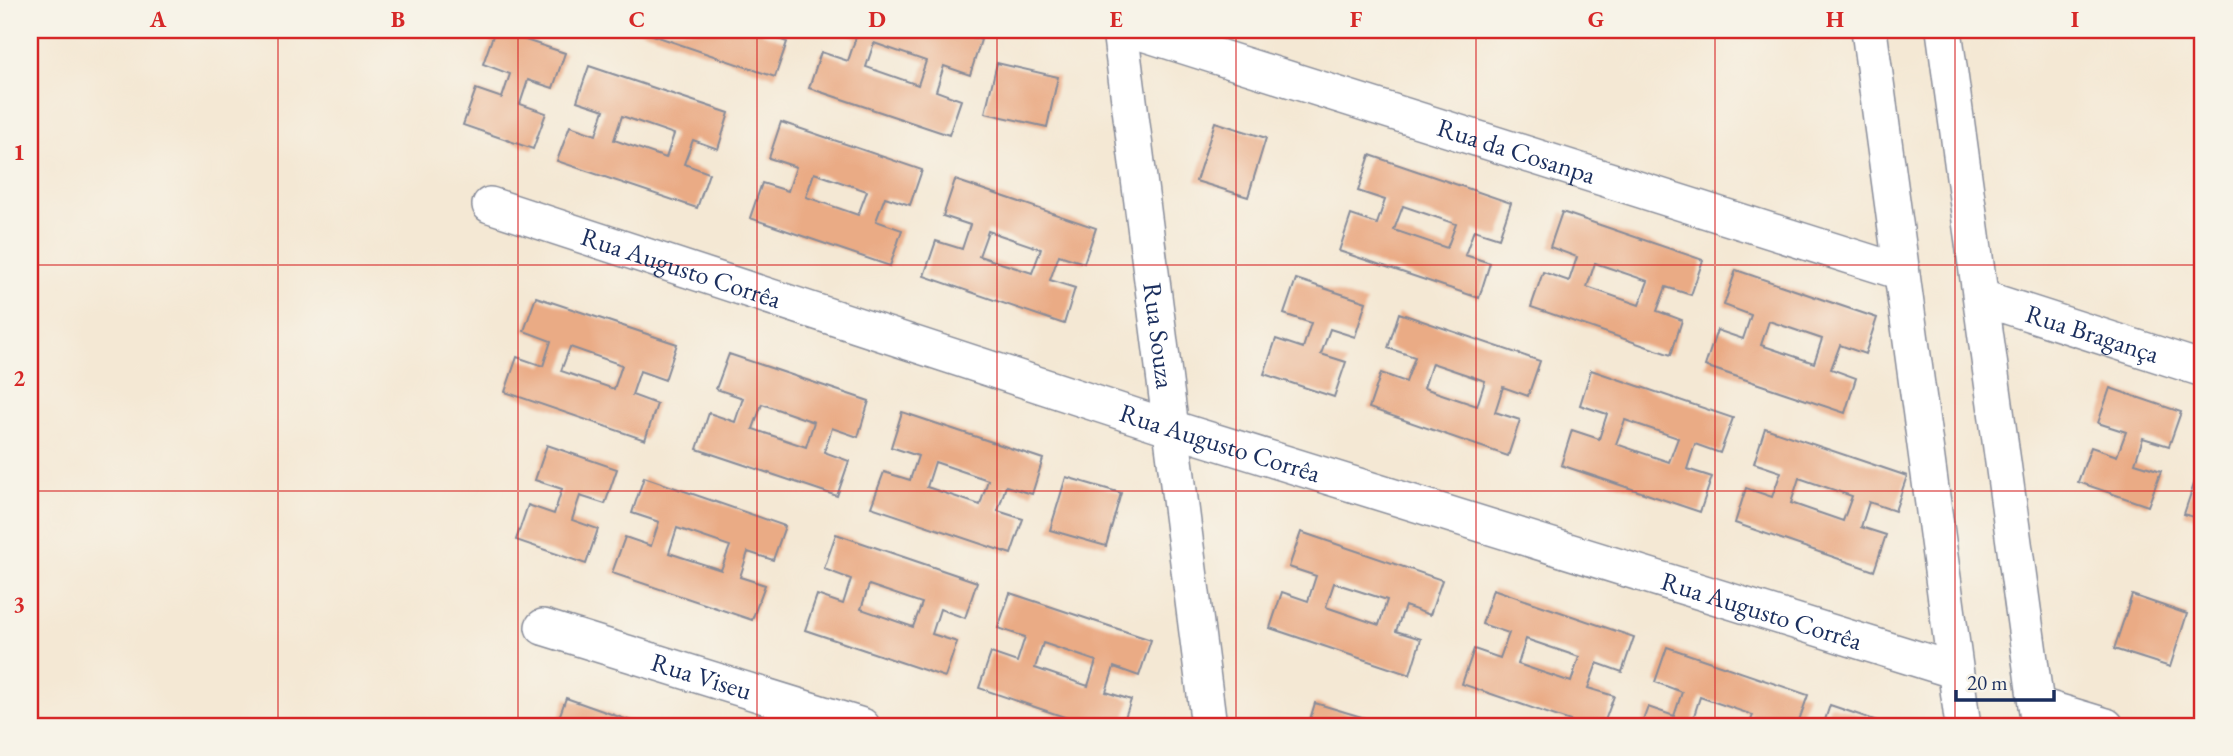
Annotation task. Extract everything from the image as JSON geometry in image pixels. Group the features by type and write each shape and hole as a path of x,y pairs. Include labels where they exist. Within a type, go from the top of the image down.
{"street":[{"name":"Rua Souza","path":"1120,30 1209,726"},
{"name":"Rua da Cosanpa","path":"1133,30 1901,272"},
{"path":"1869,30 1953,670 1963,726"},
{"path":"1944,30 2038,715 2106,726"},
{"name":"Rua Augusto Corrêa","path":"490,205 1171,428 1953,670"},
{"name":"Rua Bragança","path":"1982,298 2203,369"},
{"name":"Rua Viseu","path":"543,627 862,726"}],"building":[{"path":"495,30 565,53 553,88 528,80 520,104 546,113 533,149 463,125 476,89 502,98 510,74 483,64"},
{"path":"638,30 763,30 762,33 787,42 775,77"},
{"path":"837,30 951,30 981,40 970,75 944,66 936,91 961,100 949,135 809,88 821,52 848,61 856,37","holes":["874,43 926,61 918,85 866,67"]},
{"path":"997,63 1058,77 1047,127 985,113"},
{"path":"589,66 729,113 718,149 693,140 684,164 709,173 697,208 557,161 570,126 596,135 604,110 577,101","holes":["622,116 674,134 666,158 614,140"]},
{"path":"781,122 922,170 910,205 885,197 876,221 902,230 890,266 750,218 762,183 788,191 796,167 769,158","holes":["814,173 867,191 858,215 806,197"]},
{"path":"1215,122 1266,138 1248,197 1196,181"},
{"path":"1370,155 1511,203 1499,238 1474,230 1465,255 1490,263 1479,298 1339,251 1351,215 1377,224 1385,200 1358,191","holes":["1403,206 1456,224 1447,248 1394,230"]},
{"path":"955,180 1096,228 1084,263 1059,255 1050,280 1075,288 1064,324 924,276 936,241 962,249 970,225 943,216","holes":["988,231 1041,249 1032,273 979,256"]},
{"path":"1562,212 1703,260 1691,295 1666,287 1657,311 1682,320 1671,355 1531,307 1543,272 1569,281 1577,257 1550,247","holes":["1595,263 1648,281 1639,305 1587,287"]},
{"path":"1736,270 1877,318 1865,354 1840,345 1831,369 1856,378 1845,413 1705,366 1717,330 1743,339 1751,315 1724,305","holes":["1769,321 1822,339 1814,363 1761,345"]},
{"path":"1296,279 1366,302 1355,337 1330,329 1321,354 1346,362 1334,397 1264,374 1276,339 1303,348 1311,323 1284,314"},
{"path":"536,297 677,344 665,380 640,371 632,395 657,404 645,440 505,392 517,357 543,366 551,341 524,331","holes":["570,347 622,365 614,389 561,371"]},
{"path":"1399,313 1540,361 1528,396 1503,387 1495,412 1520,420 1508,456 1369,408 1381,373 1406,382 1415,357 1388,348","holes":["1432,363 1485,381 1477,406 1424,388"]},
{"path":"729,354 869,401 858,437 832,428 824,452 849,461 837,496 697,449 709,413 735,422 743,398 716,389","holes":["762,404 814,422 806,447 753,429"]},
{"path":"1591,370 1733,418 1720,453 1695,444 1687,469 1712,477 1700,512 1561,465 1572,430 1599,439 1607,414 1580,405","holes":["1625,420 1678,438 1669,462 1616,444"]},
{"path":"2110,388 2181,412 2169,446 2143,438 2135,463 2161,471 2148,506 2078,482 2091,447 2117,456 2126,432 2098,423"},
{"path":"902,412 1043,459 1032,494 1006,486 998,511 1023,519 1011,554 871,507 884,472 910,480 918,456 891,447","holes":["935,462 988,480 980,505 927,487"]},
{"path":"1765,428 1907,476 1895,511 1869,502 1861,527 1886,535 1874,571 1735,523 1746,488 1772,497 1781,472 1754,463","holes":["1799,478 1852,496 1843,521 1791,503"]},
{"path":"547,445 617,469 605,504 580,496 572,520 598,529 586,564 516,540 528,505 554,514 562,489 535,480"},
{"path":"644,477 785,526 773,560 748,552 740,577 765,585 752,620 612,573 625,537 651,546 659,522 632,513","holes":["677,528 730,546 721,570 669,553"]},
{"path":"1066,477 1121,493 1106,546 1050,530"},
{"path":"2196,478 2203,480 2203,520 2184,514"},
{"path":"1301,532 1442,580 1430,615 1405,606 1396,631 1421,639 1410,675 1270,628 1282,592 1308,601 1316,576 1289,567","holes":["1334,583 1387,600 1379,625 1326,607"]},
{"path":"836,534 977,582 965,618 940,609 932,634 957,642 945,677 805,630 817,595 843,604 851,579 824,569","holes":["869,585 922,603 913,627 861,609"]},
{"path":"1493,589 1634,637 1622,672 1597,663 1588,688 1614,696 1603,726 1585,726 1462,684 1474,649 1500,658 1509,633 1482,624","holes":["1526,639 1579,657 1571,682 1518,664"]},
{"path":"1010,593 1151,640 1139,676 1114,667 1106,692 1131,700 1122,726 1091,726 979,688 991,653 1017,662 1025,637 998,628","holes":["1043,643 1096,661 1088,686 1035,668"]},
{"path":"2132,595 2187,614 2170,667 2114,649"},
{"path":"1667,647 1808,695 1797,726 1771,722 1769,726 1749,726 1753,715 1700,697 1692,722 1702,726 1641,726 1648,707 1674,716 1682,692 1655,682"},
{"path":"566,698 645,726 556,726"},
{"path":"1315,703 1375,721 1373,726 1308,726"},
{"path":"1830,705 1892,726 1823,726"}]}
